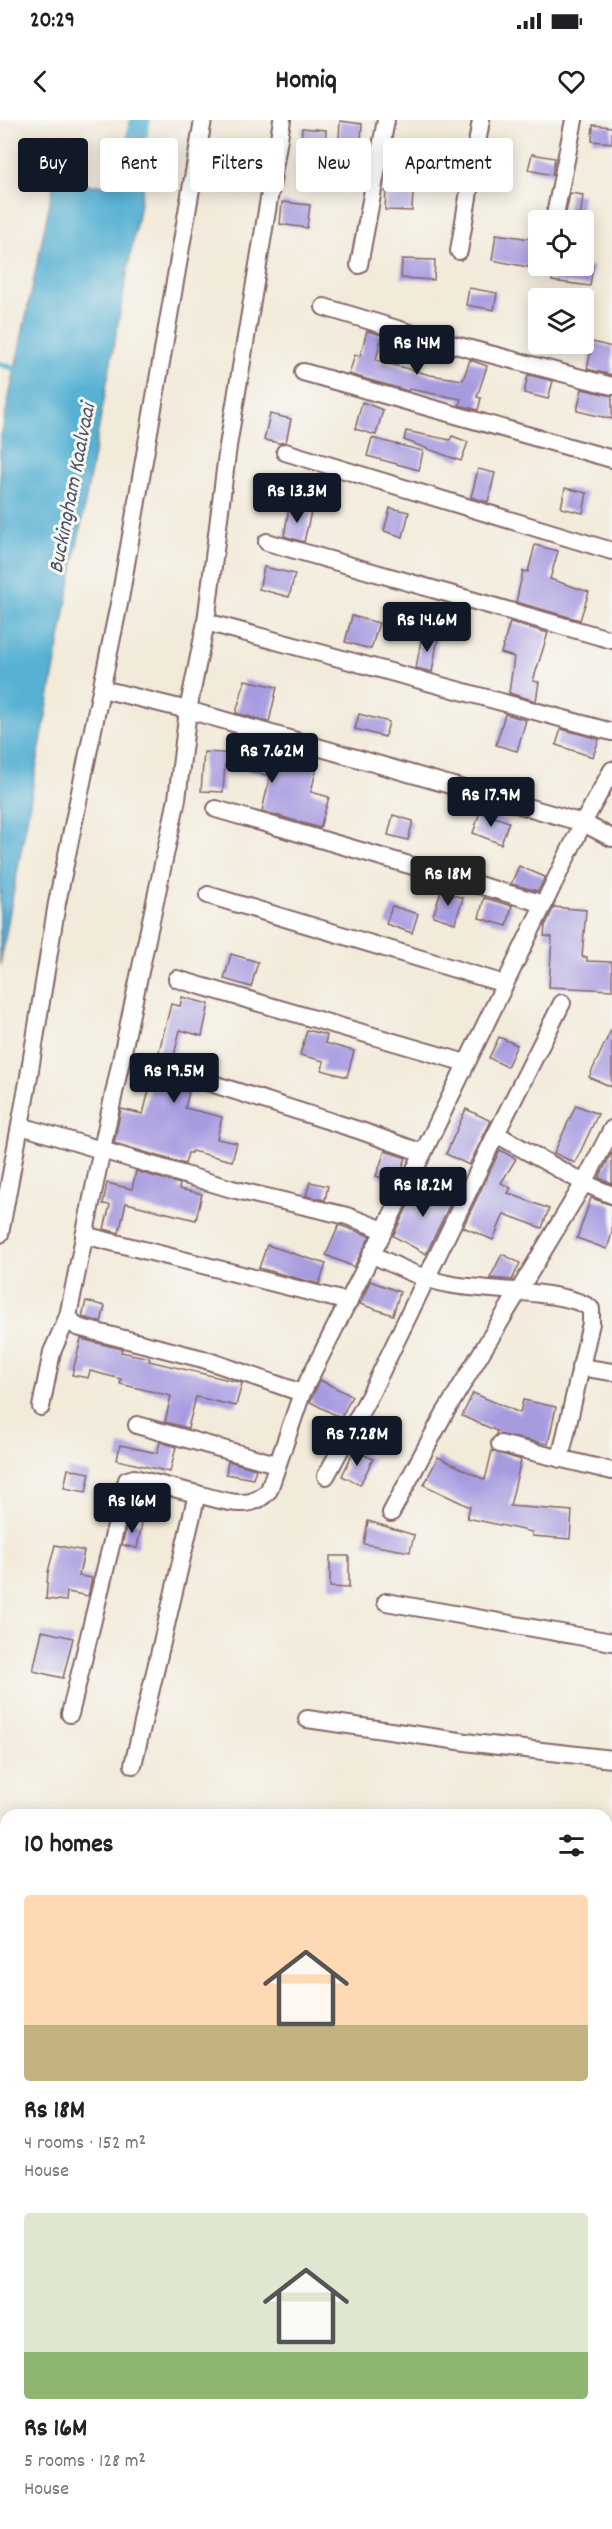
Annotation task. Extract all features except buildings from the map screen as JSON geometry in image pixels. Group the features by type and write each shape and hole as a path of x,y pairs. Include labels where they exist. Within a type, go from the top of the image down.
{"street":[{"path":"0,1234 21,1126 57,903 102,689 152,422 203,120"},
{"path":"41,1407 52,1352 69,1316 84,1235 177,799 188,710 206,622 228,446 282,120"},
{"path":"359,265 386,120"},
{"path":"459,251 481,120"},
{"path":"556,210 574,120"},
{"path":"324,307 417,335 612,386"},
{"path":"303,372 612,459"},
{"path":"285,452 612,551"},
{"path":"267,542 612,639"},
{"path":"206,622 612,732"},
{"path":"102,689 188,710 584,823 612,838"},
{"path":"70,1714 127,1480 134,1478 235,1503 255,1502 269,1490 302,1393 612,770"},
{"path":"216,809 544,903"},
{"path":"208,895 505,984"},
{"path":"177,979 466,1063"},
{"path":"326,1476 371,1393 424,1279 562,1003"},
{"path":"166,1069 423,1153"},
{"path":"21,1126 232,1189 347,1215 384,1230"},
{"path":"391,1513 517,1291 584,1184 612,1129"},
{"path":"496,1134 584,1184 612,1195"},
{"path":"84,1235 349,1302"},
{"path":"372,1254 424,1279 492,1291 517,1291 574,1299 591,1309 591,1323 560,1459"},
{"path":"69,1316 77,1327 203,1359 302,1393"},
{"path":"580,1367 612,1372"},
{"path":"137,1425 276,1464"},
{"path":"500,1444 612,1471"},
{"path":"134,1765 197,1494"},
{"path":"386,1602 612,1642"},
{"path":"307,1719 473,1743 612,1759"}],"water":[{"path":"88,185 100,185 100,192 142,192 0,965 0,441 52,192 88,192"}],"waterway":[{"name":"Buckingham Kaalvaai","path":"122,214 140,120"},
{"path":"0,364 23,371"}]}
